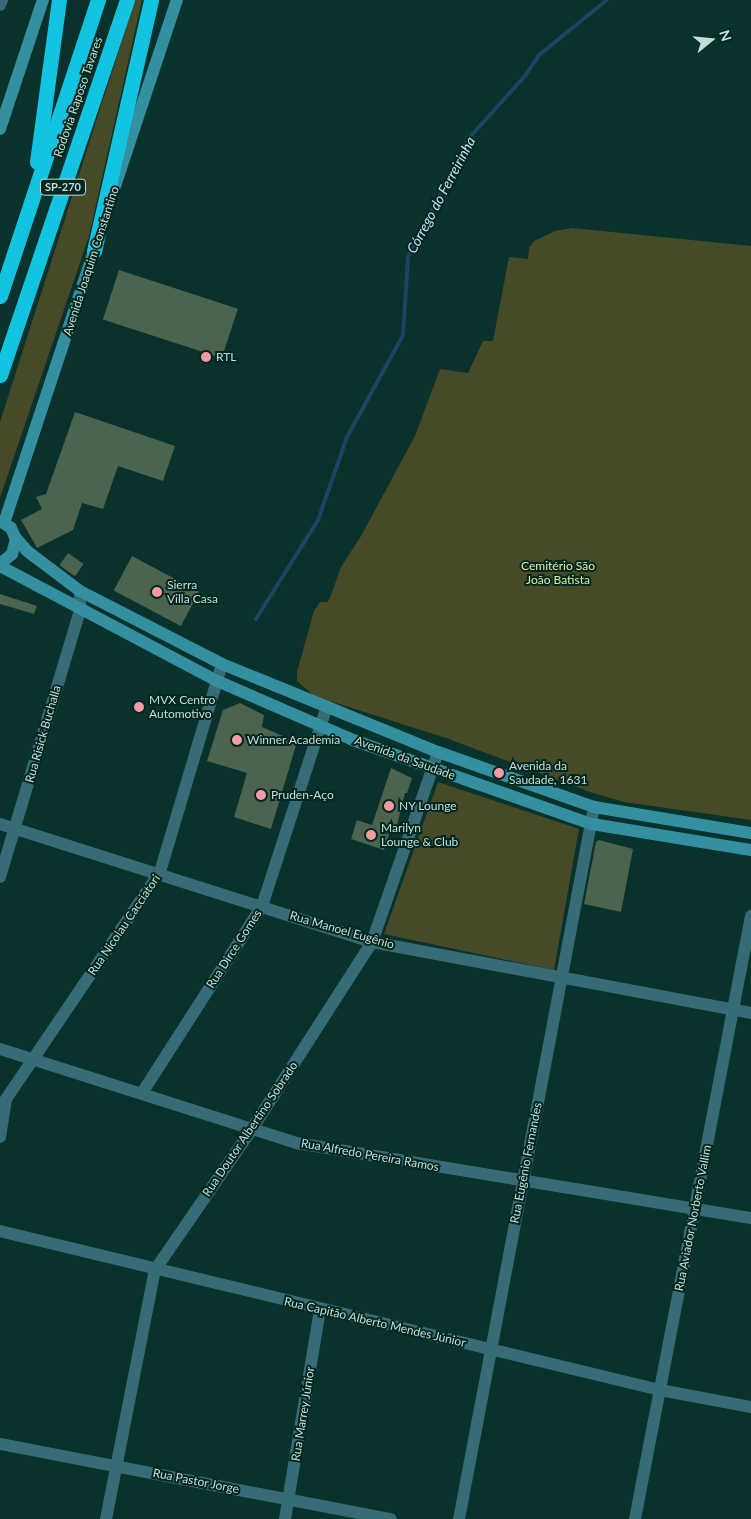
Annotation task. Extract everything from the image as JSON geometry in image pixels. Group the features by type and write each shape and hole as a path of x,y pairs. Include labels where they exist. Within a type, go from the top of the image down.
{"highway":[{"path":"33,197 59,0"},
{"name":"Rodovia Raposo Tavares","path":"0,296 98,0"},
{"name":"Rodovia Raposo Tavares","path":"0,375 127,0"},
{"path":"94,251 151,0"}],"street":[{"path":"0,5 2,0"},
{"path":"0,129 44,0"},
{"name":"Avenida Joaquim Constantino","path":"2,522 177,0"},
{"name":"Avenida da Saudade","path":"2,522 27,551 80,590 222,664 438,752 594,807 751,833"},
{"path":"0,565 12,554 15,537"},
{"name":"Avenida da Saudade","path":"0,565 80,610 215,680 321,726 592,824 751,850"},
{"name":"Rua Risick Buchalla","path":"0,877 80,610 80,590"},
{"path":"138,641 142,622"},
{"name":"Rua Nicolau Cacciatori","path":"3,1103 160,872 215,680 222,664"},
{"name":"Rua Dirce Gomes","path":"142,1093 262,906 327,706"},
{"name":"Rua Doutor Albertino Sobrado","path":"106,1519 155,1270 252,1129 372,942 438,752"},
{"name":"Rua Eugênio Fernandes","path":"459,1519 594,807"},
{"name":"Rua Manoel Eugênio","path":"0,824 160,872 372,942 560,979 751,1013"},
{"name":"Rua Aviador Norberto Vallim","path":"635,1519 751,916"},
{"name":"Rua Alfredo Pereira Ramos","path":"0,1049 297,1142 522,1182 751,1218"},
{"path":"0,1137 3,1103"},
{"name":"Rua Capitão Alberto Mendes Júnior","path":"0,1231 320,1310 660,1390 751,1407"},
{"name":"Rua Marrey Júnior","path":"285,1519 320,1310"},
{"name":"Rua Pastor Jorge","path":"0,1444 116,1464 391,1519"}],"green space":[{"path":"135,0 142,0 89,236 0,498 0,422"},
{"name":"Cemitério São João Batista","path":"572,228 751,246 751,820 624,802 593,793 446,738 314,696 297,681 297,672 314,611 320,602 327,602 330,598 341,567 361,536 415,436 440,369 468,373 483,341 493,341 509,257 528,259 529,248 534,241 555,231"},
{"path":"438,782 579,829 554,970 384,934"}],"building":[{"path":"119,270 238,309 222,358 103,319"},
{"path":"75,412 175,446 163,481 118,466 103,509 82,503 73,530 37,548 21,520 42,509 36,497 46,494"},
{"path":"68,553 84,564 75,576 59,565"},
{"name":"Sierra Villa Casa","path":"132,556 199,592 181,626 114,590"},
{"path":"0,594 37,606 34,614 0,604"},
{"path":"240,703 264,715 262,727 297,742 271,829 234,817 247,773 207,761 223,710"},
{"name":"NY Lounge","path":"391,768 412,778 407,793 405,793 396,829 391,828 384,850 351,839 357,820 372,825"},
{"path":"599,840 633,849 621,912 584,904 596,842"}],"waterway":[{"name":"Córrego do Ferreirinha","path":"256,619 318,520 347,437 403,335 408,257 469,138 525,76 539,55 607,0"}],"place":[{"name":"RTL","path":"206,357"},
{"name":"Sierra Villa Casa","path":"157,592"},
{"name":"MVX Centro Automotivo","path":"139,707"},
{"name":"Winner Academia","path":"237,740"},
{"name":"Avenida da Saudade, 1631","path":"499,773"},
{"name":"Pruden-Aço","path":"261,795"},
{"name":"NY Lounge","path":"389,806"},
{"name":"Marilyn Lounge & Club","path":"371,835"}]}
